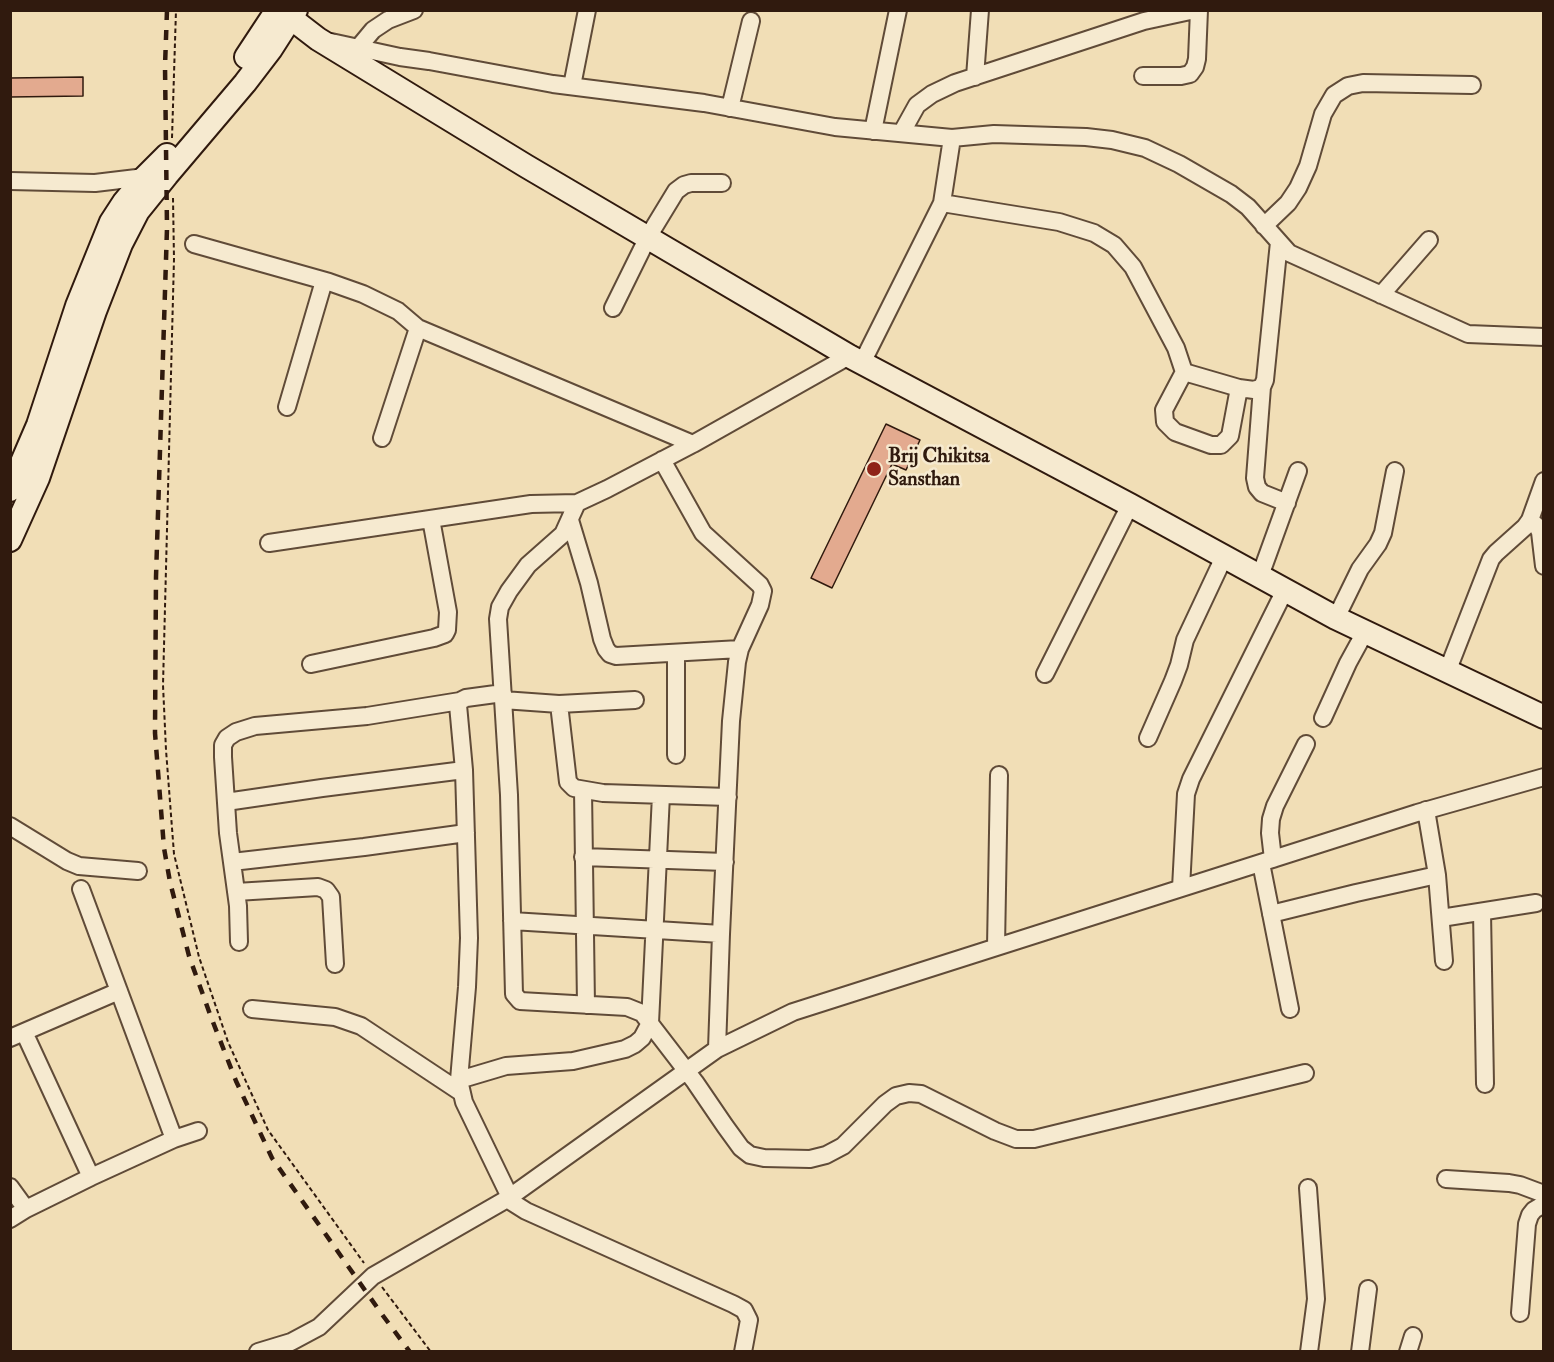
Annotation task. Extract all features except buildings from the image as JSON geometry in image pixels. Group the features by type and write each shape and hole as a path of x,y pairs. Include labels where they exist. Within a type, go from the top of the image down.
{"street":[{"path":"358,48 373,30 388,20 414,10"},
{"path":"572,86 587,10"},
{"path":"873,131 898,10"},
{"path":"975,77 980,10"},
{"path":"902,132 917,105 932,94 955,83 1161,14 1197,10 1197,59 1190,74 1143,76"},
{"path":"10,540 38,478 95,311 121,244 138,211 212,101 257,42 285,13 318,39 526,166 856,359 1336,618 1544,717"},
{"path":"730,108 751,21"},
{"path":"318,39 400,57 553,84 648,95 835,127 952,138 994,134 1086,137 1112,140 1145,148 1179,164 1231,194 1248,207 1289,253 1468,334 1544,337"},
{"path":"1264,226 1288,203 1298,188 1308,166 1323,114 1334,95 1341,90 1362,83 1472,85"},
{"path":"269,543 531,504 578,503 856,359 942,203 952,138"},
{"path":"10,490 38,426 77,306 111,222 145,177 172,159"},
{"path":"10,182 94,183 145,177"},
{"path":"613,308 648,237 676,190 691,183 722,183"},
{"path":"942,203 1059,222 1094,233 1114,245 1133,267 1176,348 1184,372 1164,410 1165,422 1175,432 1211,445 1221,445 1230,436 1239,388"},
{"path":"1381,295 1429,240"},
{"path":"1279,242 1265,380 1262,387 1255,478 1257,487 1262,493 1287,503"},
{"path":"194,244 363,294 398,311 418,328 693,444"},
{"path":"287,407 324,281"},
{"path":"382,438 418,328"},
{"path":"1184,372 1239,388 1254,390 1262,387"},
{"path":"662,460 703,533 760,585 763,591 760,605 740,649 731,721 717,1049"},
{"path":"1260,576 1298,471"},
{"path":"1336,618 1360,568 1378,544 1383,533 1395,471"},
{"path":"1447,672 1491,559 1530,520 1544,481"},
{"path":"578,503 563,534 528,565 509,591 500,607 498,619 509,795 514,994 520,1001 627,1007 642,1013 741,1148 750,1155 764,1158 810,1159 826,1155 843,1146 885,1104 896,1096 909,1093 921,1094 1016,1139 1034,1139 1305,1073"},
{"path":"1045,674 1130,505"},
{"path":"312,664 445,634 448,612 431,519"},
{"path":"570,520 606,649 610,654 616,656 740,649"},
{"path":"1530,520 1540,532 1544,566"},
{"path":"1148,738 1173,681 1185,640 1224,557"},
{"path":"1182,888 1186,794 1191,779 1285,590"},
{"path":"1323,718 1365,632"},
{"path":"676,653 676,755"},
{"path":"239,942 238,906 226,802 223,745 227,738 236,732 255,726 367,716 460,701 466,698 503,697 559,704 635,700"},
{"path":"460,701 458,710 464,770 469,938 460,1087 464,1102 509,1197 526,1211 744,1310 749,1320 743,1352"},
{"path":"559,704 568,782 574,788 603,794 728,797"},
{"path":"1290,1009 1271,914 1267,861 1271,819 1275,806 1306,744"},
{"path":"226,802 464,770"},
{"path":"996,947 999,775"},
{"path":"258,1352 291,1342 319,1327 373,1276 509,1197 717,1049 793,1012 1426,810 1544,777"},
{"path":"583,790 586,1005"},
{"path":"460,1087 506,1066 573,1061 625,1049 642,1038 650,1023 661,795"},
{"path":"1426,810 1437,875 1444,961"},
{"path":"10,826 79,866 138,871"},
{"path":"232,862 466,833"},
{"path":"583,858 724,862"},
{"path":"1271,914 1437,875"},
{"path":"236,892 318,887 326,890 332,897 335,964"},
{"path":"81,889 174,1139"},
{"path":"1441,918 1536,903"},
{"path":"1482,912 1485,1084"},
{"path":"512,921 721,934"},
{"path":"91,1177 17,1035 119,991"},
{"path":"252,1009 335,1017 354,1023 460,1087"},
{"path":"10,1219 91,1177 174,1139 198,1131"},
{"path":"1446,1179 1509,1183 1544,1194"},
{"path":"10,1187 26,1209"},
{"path":"1308,1188 1316,1299 1309,1352"},
{"path":"1520,1313 1527,1224 1534,1210 1544,1203"},
{"path":"1360,1352 1368,1289"}],"path":[{"path":"176,10 172,159 174,259 163,685 174,854 206,978 228,1042 268,1130 431,1352"}],"railway":[{"path":"167,10 165,66 167,228 156,577 155,733 164,848 170,882 189,956 211,1017 236,1081 272,1158 410,1352"}],"place":[{"name":"Brij Chikitsa Sansthan","path":"874,469"}]}
